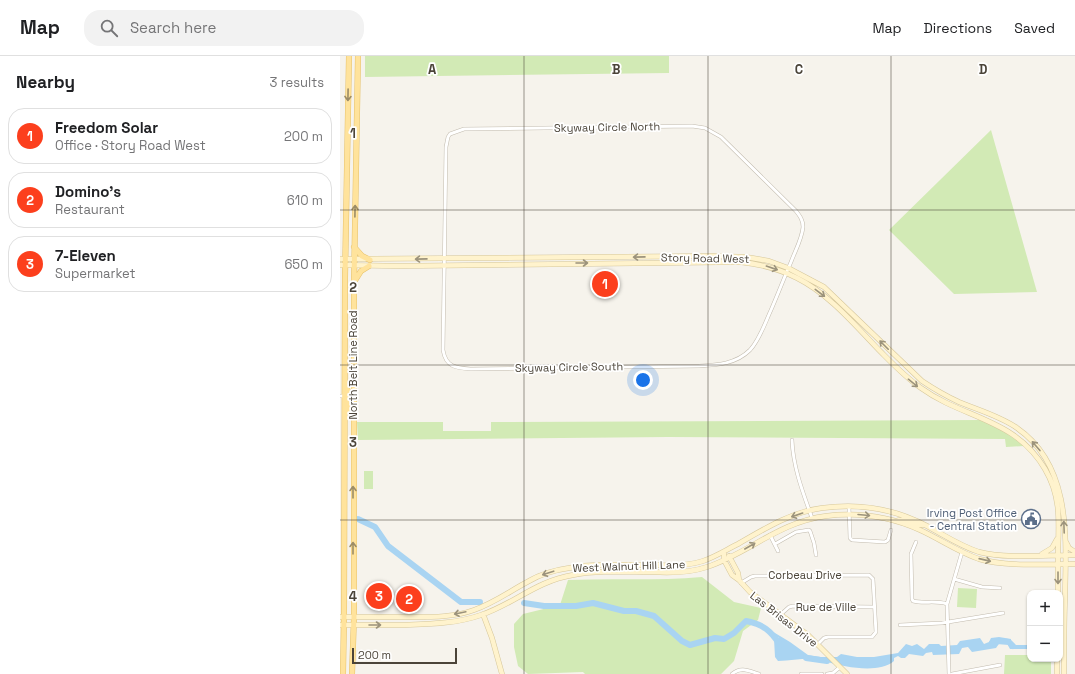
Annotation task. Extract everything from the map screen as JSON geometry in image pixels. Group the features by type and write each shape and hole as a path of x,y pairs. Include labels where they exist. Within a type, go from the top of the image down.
{"main road":[{"name":"North Belt Line Road","path":"343,674 342,617 344,531 342,396 344,386 345,280 342,262 345,237 349,56"},
{"name":"North Belt Line Road","path":"352,674 354,625 354,246 358,56"},
{"path":"348,74 358,74"},
{"path":"340,251 344,244 345,237"},
{"path":"354,246 360,255 369,263 360,271 354,283"},
{"path":"340,272 345,280"},
{"path":"344,386 349,392 349,412 353,413"},
{"path":"344,531 353,531"}],"street":[{"name":"Skyway Circle North","path":"444,259 446,147 448,137 454,132 464,129 692,126 705,128 721,137 800,216 802,221 802,231 788,268"},
{"name":"Story Road West","path":"369,263 444,259 706,256 746,257 769,261 788,268 824,287 922,382 937,392 1018,428 1039,449 1047,460 1062,501 1066,564 1063,594"},
{"path":"706,256 706,262"},
{"path":"668,257 671,262"},
{"name":"Skyway Circle South","path":"444,259 444,356 446,361 453,366 472,369 699,366 719,365 730,362 747,352 757,340 764,328 788,268"},
{"name":"Story Road West","path":"342,262 445,265 740,262 769,267 798,278 823,295 848,318 898,370 916,385 933,397 1001,426 1026,444 1054,480 1059,518 1058,590"},
{"path":"1001,426 1005,421"},
{"path":"792,440 795,467 812,518"},
{"path":"849,507 850,538 852,540 885,542 888,540 891,530"},
{"name":"West Walnut Hill Lane","path":"342,617 417,617 461,614 480,608 504,596 529,580 572,567 590,565 674,566 690,564 714,557 779,521 823,508 866,507 893,512 923,524 965,546 978,551 993,554 1075,555"},
{"name":"West Walnut Hill Lane","path":"342,625 451,623 483,614 502,606 532,588 570,575 600,572 676,573 694,571 724,560 770,534 793,524 812,518 849,514 875,516 896,521 922,531 962,553 991,562 1075,564"},
{"path":"896,521 902,519 918,525 923,524"},
{"path":"775,544 796,532 809,530 814,543 816,555"},
{"path":"770,534 778,551"},
{"path":"1038,555 1045,553 1052,548 1058,536"},
{"path":"1065,540 1069,548 1075,552"},
{"path":"916,542 911,554 913,601 947,604"},
{"path":"965,546 947,604 948,643 951,674 1000,665"},
{"path":"724,552 730,557 738,573 740,582"},
{"path":"724,552 724,560"},
{"name":"Las Brisas Drive","path":"724,560 732,575 750,592 808,635 845,673"},
{"name":"Corbeau Drive","path":"740,582 755,576 872,576 874,579 874,607"},
{"path":"954,579 982,587 1000,588"},
{"path":"529,580 532,588"},
{"path":"521,585 525,592"},
{"name":"Rue de Ville","path":"780,614 789,607 793,606 874,607"},
{"path":"818,644 824,638 828,637 872,637 876,632 874,607"},
{"path":"480,608 492,638 502,674"},
{"path":"900,625 947,622 1003,612"},
{"path":"417,617 417,624"},
{"name":"Story Road West","path":"1063,622 1064,674"},
{"path":"1057,662 1057,674"},
{"path":"827,674 840,667"},
{"path":"986,668 986,674"},
{"path":"732,674 736,670 743,669 756,674"},
{"path":"801,674 822,674"}],"green space":[{"path":"365,56 669,56 669,73 365,77"},
{"path":"991,130 1037,292 954,294 889,230"},
{"path":"981,420 1012,435 1024,446 1006,447 1005,439 668,437 358,440 357,422 443,422 443,431 491,431 491,422"},
{"path":"364,471 373,471 373,489 364,489"},
{"path":"702,577 734,602 761,608 758,620 743,631 734,661 721,674 585,674 583,672 528,674 518,666 514,647 514,624 523,614 560,605 568,580 668,579"},
{"path":"958,588 977,589 976,608 957,607"},
{"path":"1005,655 1027,655 1027,662 1051,662 1051,674 1004,674"}],"water":[{"path":"765,627 808,655 821,657 837,657 841,654 857,657 874,657 898,653 906,644 912,646 917,644 924,649 929,644 939,644 941,646 957,645 960,641 980,638 984,644 989,642 991,638 999,637 1011,639 1011,643 1013,645 1027,645 1027,649 1010,649 1005,640 1001,641 996,648 972,652 968,647 962,648 959,654 933,655 932,652 926,653 923,656 909,654 905,658 898,656 894,658 894,661 888,665 862,668 843,666 816,659 778,661 775,657 774,639 779,638 763,630"}],"waterway":[{"path":"358,519 375,527 388,546 461,602 480,602"},
{"path":"524,603 544,606 576,606 593,603 624,611 636,611 654,616 682,641 690,645 715,638 724,639 734,633 746,621 762,626 780,645"},
{"path":"992,643 997,641 1009,642 1013,646"},
{"path":"806,658 827,661"}],"place":[{"name":"Freedom Solar","path":"605,284"},
{"name":"Irving Post Office - Central Station","path":"1031,519"},
{"name":"7-Eleven","path":"379,596"},
{"name":"Domino's","path":"409,599"}]}
